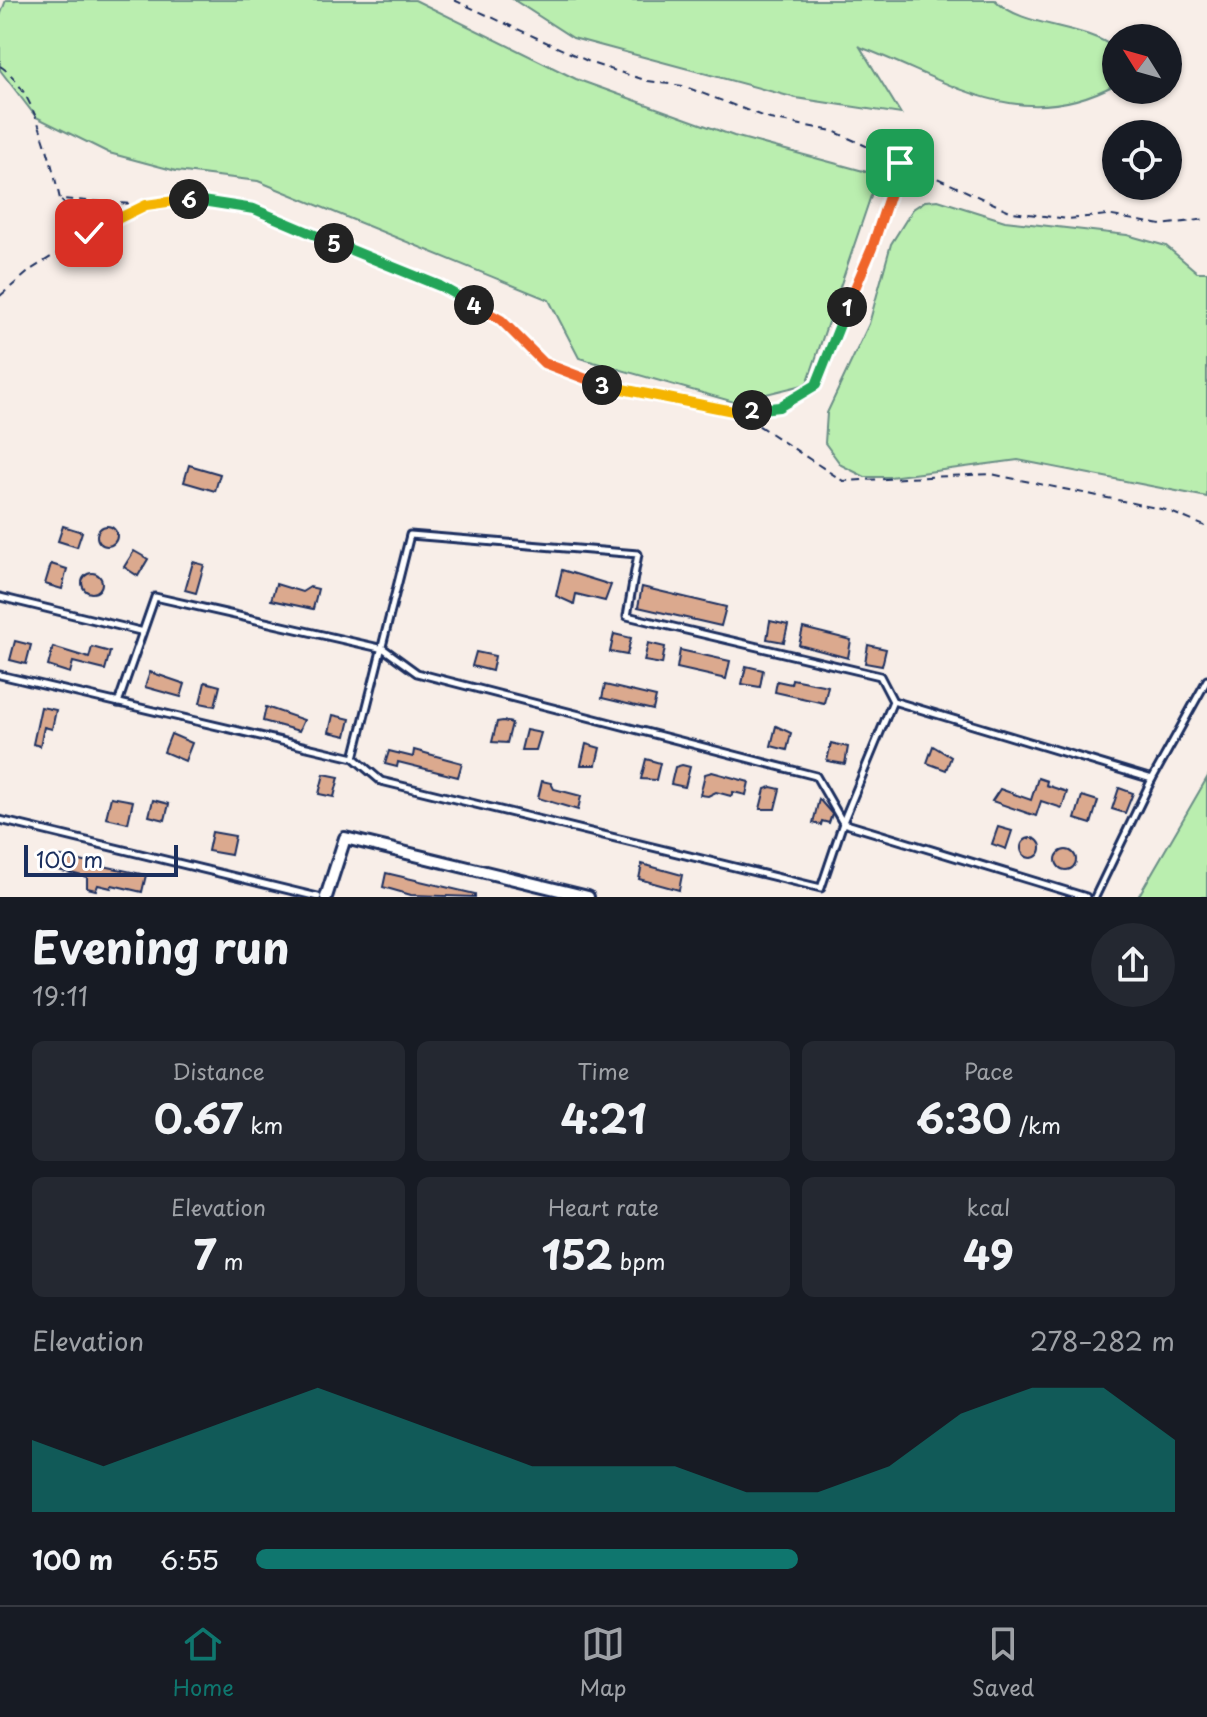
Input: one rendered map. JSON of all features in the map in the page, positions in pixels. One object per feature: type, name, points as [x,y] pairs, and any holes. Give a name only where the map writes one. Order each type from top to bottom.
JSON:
[{"type":"street","points":[[326,897],[345,838],[588,897]]},
{"type":"lane","points":[[354,758],[384,649],[410,535],[638,554],[627,616],[880,676],[893,701],[1152,779]]},
{"type":"lane","points":[[0,597],[140,631]]},
{"type":"lane","points":[[118,703],[140,631],[155,597],[384,649],[417,673],[816,776],[843,823],[1086,897]]},
{"type":"lane","points":[[0,675],[354,758],[381,781],[821,888],[843,823],[893,701]]},
{"type":"lane","points":[[1095,897],[1152,779],[1207,680]]},
{"type":"lane","points":[[0,820],[318,897]]},
{"type":"path","points":[[454,0],[594,64],[648,81],[683,86],[770,119],[833,131],[1012,212],[1068,219],[1107,215],[1161,225],[1207,219]]},
{"type":"path","points":[[0,66],[14,75],[47,145],[60,199],[89,233]]},
{"type":"path","points":[[60,199],[146,205],[194,198],[254,209],[440,286],[501,320],[544,363],[593,384],[738,412],[779,407],[816,385],[872,248],[900,163]]},
{"type":"path","points":[[0,296],[32,269],[89,233],[146,205]]},
{"type":"path","points":[[738,412],[843,481],[991,474],[1166,510],[1207,527]]},
{"type":"green space","points":[[6,0],[415,0],[576,79],[734,136],[878,175],[807,384],[734,402],[579,358],[549,300],[258,181],[176,171],[109,153],[36,117],[0,70],[0,16]]},
{"type":"green space","points":[[514,0],[995,0],[1021,16],[1102,41],[1102,90],[1081,99],[1048,105],[1016,104],[955,87],[860,47],[901,114],[796,98],[573,38]]},
{"type":"green space","points":[[938,200],[1005,221],[1127,235],[1166,246],[1197,272],[1207,272],[1207,497],[1018,460],[890,477],[865,477],[841,465],[825,443],[827,413],[869,324],[891,244],[913,209],[925,201]]},
{"type":"green space","points":[[1207,778],[1207,897],[1138,897]]},
{"type":"building","points":[[189,465],[220,474],[215,491],[184,482]]},
{"type":"building","points":[[63,526],[82,532],[77,547],[58,541]]},
{"type":"building","points":[[107,526],[114,529],[117,536],[114,543],[107,546],[100,543],[97,536],[100,529]]},
{"type":"building","points":[[134,551],[148,559],[138,576],[124,567]]},
{"type":"building","points":[[193,562],[204,565],[196,593],[185,590]]},
{"type":"building","points":[[51,564],[67,569],[62,589],[45,584]]},
{"type":"building","points":[[562,570],[611,585],[605,601],[576,594],[574,604],[556,596]]},
{"type":"building","points":[[92,573],[99,576],[102,583],[99,590],[92,593],[85,590],[82,583],[85,576]]},
{"type":"building","points":[[276,584],[302,592],[310,587],[318,589],[313,609],[271,600]]},
{"type":"building","points":[[642,587],[726,607],[721,626],[638,607]]},
{"type":"building","points":[[770,621],[788,625],[784,642],[767,639]]},
{"type":"building","points":[[803,628],[851,640],[848,658],[799,645]]},
{"type":"building","points":[[614,634],[631,638],[627,655],[610,652]]},
{"type":"building","points":[[15,641],[31,645],[26,664],[10,660]]},
{"type":"building","points":[[648,643],[665,647],[662,664],[644,661]]},
{"type":"building","points":[[868,645],[886,649],[882,666],[865,663]]},
{"type":"building","points":[[53,647],[89,658],[92,647],[110,652],[105,670],[73,662],[70,673],[48,666]]},
{"type":"building","points":[[680,650],[730,661],[726,679],[677,668]]},
{"type":"building","points":[[476,652],[495,656],[492,671],[472,666]]},
{"type":"building","points":[[746,666],[763,670],[760,687],[742,684]]},
{"type":"building","points":[[150,672],[185,684],[181,697],[145,687]]},
{"type":"building","points":[[792,679],[828,686],[824,703],[775,692],[777,681],[791,684]]},
{"type":"building","points":[[205,682],[220,686],[215,706],[200,703]]},
{"type":"building","points":[[605,685],[656,697],[653,710],[602,698]]},
{"type":"building","points":[[41,707],[56,710],[52,729],[44,727],[40,746],[33,744]]},
{"type":"building","points":[[266,707],[304,720],[299,731],[263,721]]},
{"type":"building","points":[[333,715],[350,719],[346,736],[329,732]]},
{"type":"building","points":[[497,722],[512,723],[507,743],[492,742]]},
{"type":"building","points":[[776,726],[791,733],[787,750],[771,746]]},
{"type":"building","points":[[526,730],[541,733],[536,750],[521,750]]},
{"type":"building","points":[[171,734],[192,743],[185,761],[164,752]]},
{"type":"building","points":[[831,743],[848,747],[845,764],[827,761]]},
{"type":"building","points":[[586,744],[600,748],[596,765],[581,765]]},
{"type":"building","points":[[933,746],[951,757],[946,770],[927,763]]},
{"type":"building","points":[[414,750],[462,763],[458,777],[398,762],[397,767],[385,764],[389,751],[413,757]]},
{"type":"building","points":[[646,759],[660,763],[656,780],[641,779]]},
{"type":"building","points":[[675,767],[690,767],[685,787],[671,784]]},
{"type":"building","points":[[712,772],[749,782],[746,795],[733,792],[731,796],[716,792],[708,796],[700,795],[705,774]]},
{"type":"building","points":[[324,774],[339,777],[334,797],[319,794]]},
{"type":"building","points":[[1038,778],[1047,781],[1046,785],[1067,792],[1062,808],[1041,801],[1036,816],[992,801],[1000,789],[1031,800]]},
{"type":"building","points":[[542,781],[551,783],[554,789],[581,796],[578,810],[538,798]]},
{"type":"building","points":[[1119,788],[1133,793],[1125,813],[1112,809]]},
{"type":"building","points":[[765,789],[780,789],[775,809],[760,809]]},
{"type":"building","points":[[1082,796],[1098,801],[1091,824],[1075,819]]},
{"type":"building","points":[[111,797],[133,801],[128,823],[106,818]]},
{"type":"building","points":[[819,799],[832,814],[829,823],[822,821],[821,825],[813,823]]},
{"type":"building","points":[[153,800],[169,804],[165,820],[149,816]]},
{"type":"building","points":[[998,827],[1012,831],[1006,849],[992,844]]},
{"type":"building","points":[[212,832],[235,836],[231,855],[208,851]]},
{"type":"building","points":[[1031,838],[1038,841],[1041,848],[1038,855],[1031,858],[1024,855],[1021,848],[1024,841]]},
{"type":"building","points":[[1066,850],[1073,853],[1076,860],[1073,867],[1066,870],[1059,867],[1056,860],[1059,853]]},
{"type":"building","points":[[61,857],[146,875],[142,892],[112,885],[111,888],[98,885],[96,890],[87,888],[87,877],[58,870]]},
{"type":"building","points":[[642,864],[682,875],[679,890],[639,879]]},
{"type":"building","points":[[386,873],[475,894],[475,897],[411,895],[383,887]]},
{"type":"route","points":[[89,233],[146,205],[194,198],[254,209],[440,286],[501,320],[544,363],[593,384],[738,412],[779,407],[816,385],[872,248],[900,163]]}]
